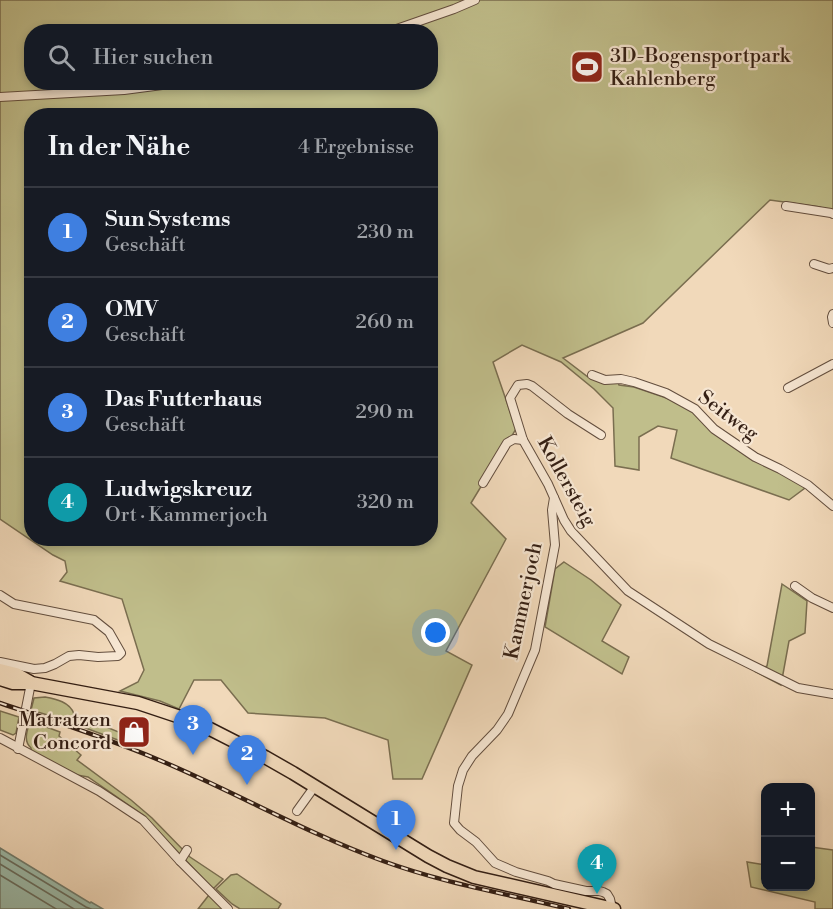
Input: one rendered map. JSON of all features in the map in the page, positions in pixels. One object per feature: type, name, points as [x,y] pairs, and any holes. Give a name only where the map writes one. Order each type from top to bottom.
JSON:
[{"type":"main road","points":[[0,670],[16,674],[31,683]]},
{"type":"main road","points":[[0,680],[31,683],[138,703],[177,716],[210,729],[265,757],[428,856],[461,872],[498,883],[613,909]]},
{"type":"street","points":[[412,24],[475,0]]},
{"type":"street","points":[[0,97],[124,90]]},
{"type":"street","points":[[786,206],[833,214]]},
{"type":"street","points":[[814,264],[829,269],[833,268]]},
{"type":"street","points":[[833,314],[833,323]]},
{"type":"street","points":[[788,388],[833,364]]},
{"type":"street","name":"Seitweg","points":[[592,375],[605,380],[621,379],[634,382],[666,393],[695,409],[714,429],[755,457],[808,485],[833,507]]},
{"type":"street","name":"Kollersteig","points":[[601,435],[568,414],[532,386],[518,385],[510,398],[523,440],[571,531],[628,591],[709,644],[732,656],[798,688],[833,694]]},
{"type":"street","points":[[483,483],[507,443],[514,439],[523,440]]},
{"type":"street","name":"Kammerjoch","points":[[554,498],[552,510],[555,545],[535,650],[508,714],[497,730],[472,756],[464,770],[458,786],[454,823],[495,863],[554,884],[607,894],[613,909]]},
{"type":"street","points":[[795,586],[812,598],[833,608]]},
{"type":"street","points":[[0,595],[14,604],[94,620],[109,632],[121,653],[118,656],[69,656],[45,668],[34,669],[0,662]]},
{"type":"street","points":[[18,749],[31,683]]},
{"type":"street","points":[[0,738],[112,798],[143,820],[228,909]]},
{"type":"street","points":[[297,811],[315,786]]},
{"type":"street","points":[[180,861],[187,850]]},
{"type":"shaded area","points":[[0,0],[833,0],[833,213],[820,207],[770,200],[643,323],[563,358],[588,377],[618,382],[619,385],[634,387],[693,407],[711,426],[809,485],[789,500],[671,458],[677,430],[658,426],[639,437],[639,470],[615,466],[613,408],[594,389],[561,362],[522,345],[493,362],[516,429],[471,503],[506,539],[446,651],[472,665],[422,779],[393,779],[388,740],[325,718],[248,713],[221,680],[194,680],[179,709],[160,701],[120,691],[138,682],[144,670],[122,599],[60,581],[67,572],[65,561],[40,546],[438,546],[438,108],[24,108],[24,535],[0,519]]},
{"type":"shaded area","points":[[564,562],[591,580],[621,605],[602,641],[629,657],[622,674],[545,627],[555,569]]},
{"type":"shaded area","points":[[782,584],[807,601],[805,633],[789,641],[781,685],[756,672],[767,666]]},
{"type":"shaded area","points":[[45,697],[66,704],[74,714],[131,737],[126,743],[31,710],[34,698]]},
{"type":"shaded area","points":[[0,711],[19,717],[16,733],[13,735],[0,730]]},
{"type":"shaded area","points":[[30,721],[60,732],[59,736],[81,755],[77,760],[152,818],[190,857],[223,879],[212,888],[143,815],[88,777],[77,775],[31,751],[26,739]]},
{"type":"shaded area","points":[[815,848],[833,850],[833,909],[815,909],[815,902],[768,891],[815,891]]},
{"type":"shaded area","points":[[747,862],[761,864],[761,889],[751,887]]},
{"type":"shaded area","points":[[237,874],[281,904],[278,909],[240,909],[232,904],[216,889],[231,875]]},
{"type":"shaded area","points":[[209,895],[223,909],[198,909]]},
{"type":"water","points":[[0,848],[90,903],[103,909],[0,909]]},
{"type":"railway","points":[[0,703],[159,760],[326,838],[383,861],[452,882],[569,909]]},
{"type":"place","name":"3D-Bogensportpark Kahlenberg","points":[[587,67]]},
{"type":"place","name":"Matratzen Concord","points":[[134,732]]},
{"type":"place","name":"Das Futterhaus","points":[[193,755]]},
{"type":"place","name":"OMV","points":[[247,785]]},
{"type":"place","name":"Sun Systems","points":[[396,850]]},
{"type":"place","name":"Ludwigskreuz","points":[[597,894]]}]
